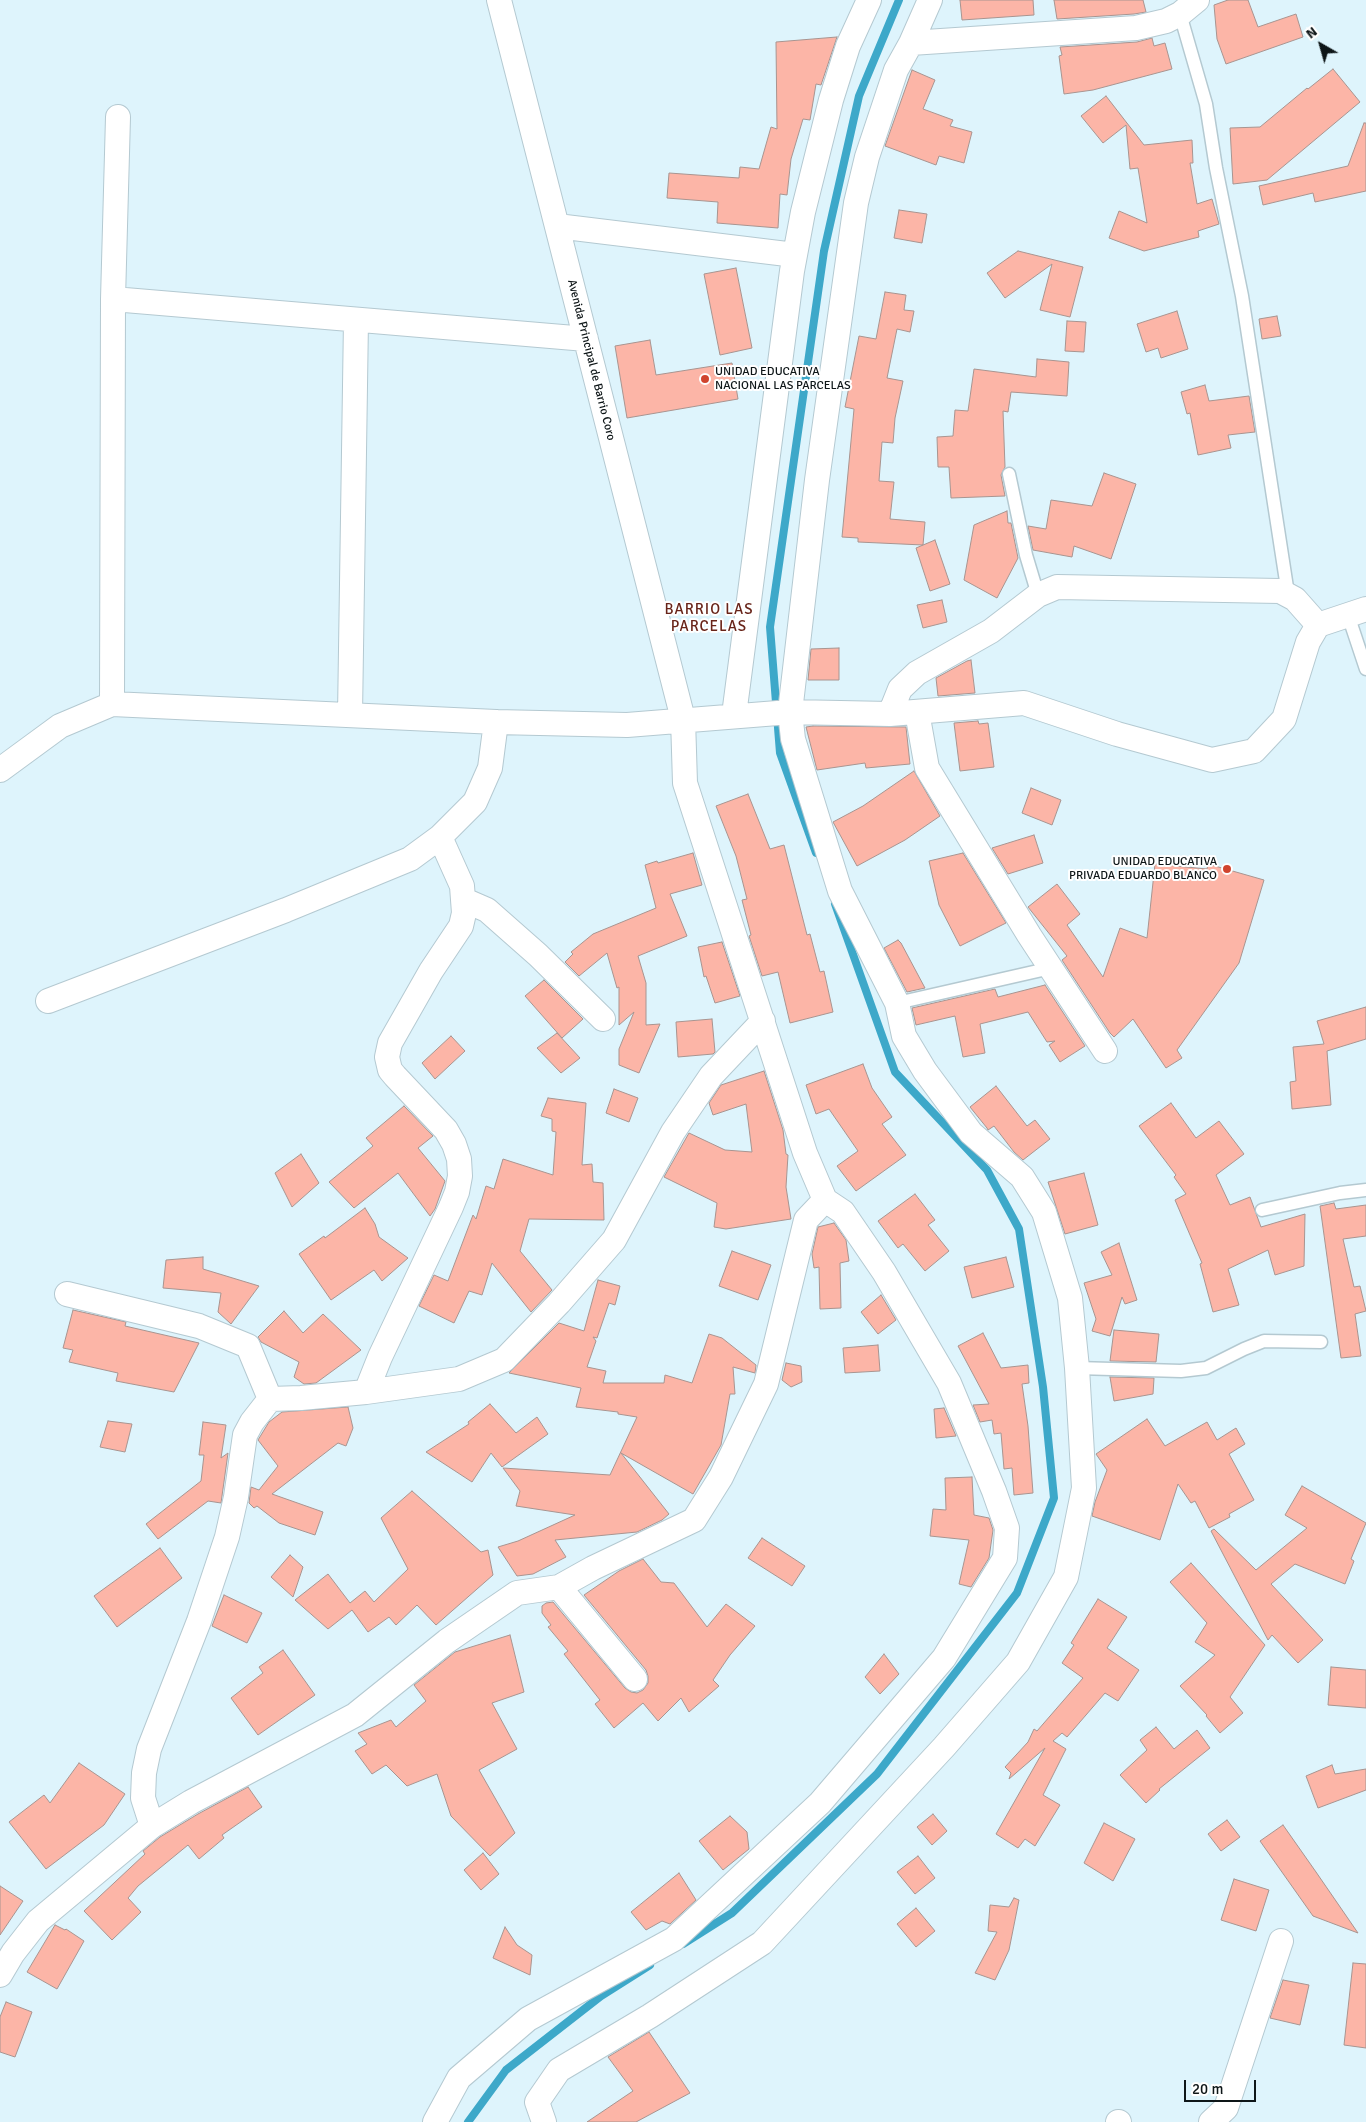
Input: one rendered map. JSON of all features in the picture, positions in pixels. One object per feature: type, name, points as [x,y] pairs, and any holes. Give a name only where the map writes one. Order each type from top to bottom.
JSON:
[{"type":"street","name":"Avenida Principal de Barrio Coro","points":[[500,0],[683,719],[685,783],[805,1153],[825,1200]]},
{"type":"street","points":[[734,715],[803,212],[831,100],[848,46],[869,0]]},
{"type":"street","points":[[544,2122],[537,2102],[559,2070],[650,2016],[762,1943],[944,1747],[1018,1662],[1066,1577],[1084,1488],[1077,1368],[1070,1298],[1044,1212],[1022,1176],[970,1133],[925,1071],[904,1036],[897,1003],[840,891],[793,738],[782,712],[856,203],[867,157],[896,70],[911,43],[930,0]]},
{"type":"street","points":[[911,43],[1136,28],[1166,21],[1188,7]]},
{"type":"street","points":[[112,704],[113,299],[118,117]]},
{"type":"street","points":[[557,226],[796,255]]},
{"type":"street","points":[[113,299],[586,339]]},
{"type":"street","points":[[350,715],[356,320]]},
{"type":"street","points":[[890,714],[900,689],[917,673],[990,631],[1038,595],[1057,587],[1280,591],[1288,594],[1302,605],[1318,625]]},
{"type":"street","points":[[0,770],[60,726],[112,704],[496,722],[626,725],[782,712],[890,714],[1024,703],[1117,734],[1212,760],[1254,751],[1284,719],[1308,642],[1318,625],[1357,612]]},
{"type":"street","points":[[917,712],[928,768],[1051,968],[1105,1051]]},
{"type":"street","points":[[48,1001],[286,910],[410,859],[440,838],[476,802],[490,768],[496,722]]},
{"type":"street","points":[[366,1392],[457,1192],[459,1168],[454,1144],[446,1130],[390,1070],[387,1057],[390,1043],[408,1011],[431,971],[461,926],[464,913],[462,886],[440,838]]},
{"type":"street","points":[[464,900],[487,910],[538,955],[604,1019]]},
{"type":"street","points":[[270,1399],[366,1392],[459,1379],[504,1360],[559,1303],[614,1240],[673,1132],[711,1076],[763,1021]]},
{"type":"street","points":[[0,1975],[13,1953],[38,1921],[152,1826],[191,1802],[355,1715],[447,1642],[517,1593],[559,1587],[593,1568],[694,1520],[720,1477],[766,1384],[806,1220],[825,1200],[843,1212],[884,1272],[949,1383],[994,1491],[1007,1528],[1005,1558],[944,1658],[820,1802],[674,1939],[528,2020],[459,2078],[435,2122]]},
{"type":"street","points":[[67,1294],[199,1326],[248,1346],[270,1399]]},
{"type":"street","points":[[152,1826],[143,1798],[144,1773],[149,1749],[199,1621],[227,1537],[236,1497],[246,1435],[252,1422],[270,1399]]},
{"type":"street","points":[[559,1587],[635,1680]]},
{"type":"street","points":[[1211,2122],[1226,2108],[1281,1941]]},
{"type":"lane","points":[[1188,7],[1216,168],[1242,296],[1288,594]]},
{"type":"lane","points":[[1009,474],[1026,555],[1038,595]]},
{"type":"lane","points":[[1357,612],[1366,669]]},
{"type":"lane","points":[[897,1003],[1051,968]]},
{"type":"lane","points":[[1262,1210],[1340,1193],[1366,1190]]},
{"type":"lane","points":[[1077,1368],[1181,1371],[1206,1368],[1264,1341],[1321,1342]]},
{"type":"building","points":[[960,0],[1033,0],[1034,15],[962,20]]},
{"type":"building","points":[[1054,0],[1143,0],[1146,12],[1057,19]]},
{"type":"building","points":[[1228,0],[1248,0],[1258,27],[1296,14],[1303,37],[1226,64],[1217,39],[1214,5]]},
{"type":"building","points":[[837,37],[821,85],[816,84],[810,120],[803,119],[791,159],[787,195],[780,194],[778,228],[717,223],[718,202],[667,198],[669,173],[739,178],[740,167],[759,169],[771,127],[777,129],[776,42]]},
{"type":"building","points":[[1152,38],[1154,46],[1165,43],[1172,69],[1093,90],[1064,94],[1059,56],[1062,55],[1060,47],[1137,42]]},
{"type":"building","points":[[1333,69],[1360,102],[1267,180],[1233,184],[1230,128],[1260,127]]},
{"type":"building","points":[[912,70],[935,80],[923,109],[953,120],[950,126],[972,132],[964,163],[939,156],[936,165],[885,146]]},
{"type":"building","points":[[1106,96],[1144,145],[1192,140],[1193,163],[1190,163],[1197,204],[1212,199],[1219,224],[1198,231],[1199,237],[1144,251],[1109,238],[1119,211],[1147,223],[1138,168],[1130,169],[1126,125],[1103,143],[1081,116]]},
{"type":"building","points":[[1364,123],[1366,123],[1366,191],[1315,202],[1313,193],[1263,205],[1259,186],[1348,166]]},
{"type":"building","points":[[899,210],[927,214],[922,243],[894,238]]},
{"type":"building","points":[[1018,251],[1083,267],[1070,317],[1040,310],[1052,264],[1005,298],[987,273]]},
{"type":"building","points":[[736,268],[752,348],[720,355],[704,274]]},
{"type":"building","points":[[885,292],[906,295],[904,310],[914,311],[910,332],[897,329],[887,378],[903,381],[895,418],[893,443],[882,442],[879,481],[894,482],[890,519],[925,522],[923,545],[858,542],[858,538],[842,537],[854,409],[845,407],[859,336],[876,339]]},
{"type":"building","points":[[1177,311],[1188,349],[1161,358],[1158,348],[1146,352],[1137,324]]},
{"type":"building","points":[[1277,316],[1281,336],[1262,339],[1259,319]]},
{"type":"building","points":[[1067,321],[1086,322],[1084,352],[1065,351]]},
{"type":"building","points":[[650,340],[656,375],[732,363],[738,399],[627,418],[615,346]]},
{"type":"building","points":[[1037,359],[1069,362],[1067,396],[1011,392],[1008,412],[1003,411],[1005,467],[1001,475],[1005,496],[951,498],[949,467],[938,467],[937,437],[953,436],[955,410],[968,411],[974,369],[1036,377]]},
{"type":"building","points":[[1205,385],[1209,401],[1249,396],[1255,432],[1228,435],[1231,448],[1198,455],[1190,413],[1187,414],[1181,392]]},
{"type":"building","points":[[1104,473],[1136,484],[1111,559],[1074,546],[1072,557],[1033,550],[1028,526],[1046,529],[1051,500],[1092,506]]},
{"type":"building","points":[[1007,511],[1008,523],[1011,523],[1018,558],[997,598],[964,580],[974,525]]},
{"type":"building","points":[[935,540],[950,584],[930,591],[916,548]]},
{"type":"building","points":[[942,600],[947,622],[923,628],[917,605]]},
{"type":"building","points":[[839,648],[839,680],[808,680],[811,649]]},
{"type":"building","points":[[971,660],[975,693],[938,696],[936,678]]},
{"type":"building","points":[[978,721],[979,724],[988,723],[994,767],[960,771],[954,723]]},
{"type":"building","points":[[806,727],[906,727],[910,764],[866,768],[865,763],[817,770]]},
{"type":"building","points":[[914,771],[940,816],[905,840],[857,866],[833,822],[863,806]]},
{"type":"building","points":[[1031,788],[1061,800],[1052,825],[1022,813]]},
{"type":"building","points":[[748,794],[770,849],[784,845],[807,935],[810,934],[820,972],[824,971],[833,1012],[790,1023],[778,972],[762,976],[749,936],[751,935],[742,900],[747,899],[736,856],[716,806]]},
{"type":"building","points":[[1034,835],[1043,863],[1008,874],[992,848]]},
{"type":"building","points":[[693,853],[702,885],[670,894],[687,936],[638,956],[646,983],[646,1025],[660,1024],[639,1073],[619,1065],[619,1049],[634,1012],[619,1025],[619,987],[617,988],[607,953],[579,976],[565,962],[573,954],[571,952],[593,934],[656,908],[645,865]]},
{"type":"building","points":[[963,853],[1006,923],[960,946],[939,905],[929,861]]},
{"type":"building","points":[[1155,864],[1207,869],[1208,864],[1264,880],[1239,963],[1177,1050],[1182,1058],[1166,1068],[1133,1019],[1114,1037],[1110,1033],[1062,960],[1067,956],[1028,907],[1057,884],[1080,914],[1067,925],[1103,977],[1120,928],[1147,938]]},
{"type":"building","points":[[898,940],[925,988],[907,992],[884,948]]},
{"type":"building","points":[[722,942],[740,996],[715,1003],[706,976],[704,977],[698,947]]},
{"type":"building","points":[[544,980],[583,1019],[562,1038],[525,996]]},
{"type":"building","points":[[1045,985],[1085,1046],[1060,1062],[1049,1045],[1055,1041],[1047,1042],[1028,1012],[980,1024],[985,1053],[963,1057],[955,1016],[916,1025],[912,1008],[995,989],[998,997]]},
{"type":"building","points":[[1366,1007],[1366,1039],[1327,1051],[1331,1105],[1292,1109],[1290,1082],[1296,1081],[1293,1047],[1324,1044],[1317,1021]]},
{"type":"building","points":[[712,1019],[715,1052],[713,1054],[678,1057],[676,1022]]},
{"type":"building","points":[[557,1033],[580,1058],[561,1073],[537,1048]]},
{"type":"building","points":[[451,1036],[465,1051],[435,1079],[422,1063]]},
{"type":"building","points":[[863,1064],[872,1088],[892,1117],[882,1124],[906,1155],[856,1191],[837,1166],[858,1151],[829,1109],[816,1114],[806,1085]]},
{"type":"building","points":[[764,1071],[783,1130],[786,1154],[788,1155],[786,1187],[791,1219],[726,1229],[714,1227],[717,1203],[664,1177],[689,1133],[725,1150],[752,1152],[746,1104],[713,1115],[709,1103],[721,1085]]},
{"type":"building","points":[[996,1086],[1027,1126],[1035,1120],[1050,1139],[1023,1160],[1014,1152],[994,1126],[988,1130],[970,1107]]},
{"type":"building","points":[[614,1089],[638,1098],[629,1122],[606,1113]]},
{"type":"building","points":[[548,1098],[586,1103],[582,1165],[592,1164],[593,1182],[603,1183],[604,1220],[529,1219],[520,1251],[552,1290],[531,1312],[492,1263],[482,1295],[469,1291],[454,1323],[419,1306],[434,1275],[448,1281],[473,1215],[476,1219],[486,1186],[494,1189],[503,1159],[553,1175],[556,1132],[552,1131],[552,1119],[541,1116]]},
{"type":"building","points":[[1171,1103],[1196,1138],[1219,1121],[1244,1154],[1216,1175],[1230,1205],[1250,1197],[1261,1227],[1305,1214],[1304,1266],[1275,1275],[1268,1250],[1228,1269],[1239,1305],[1213,1312],[1200,1264],[1202,1263],[1175,1200],[1186,1194],[1174,1177],[1176,1175],[1139,1126]]},
{"type":"building","points":[[404,1106],[433,1136],[418,1148],[445,1181],[435,1209],[430,1216],[398,1173],[354,1208],[329,1182],[373,1146],[366,1138]]},
{"type":"building","points":[[301,1154],[319,1183],[292,1207],[275,1173]]},
{"type":"building","points":[[1084,1173],[1098,1225],[1065,1234],[1048,1182]]},
{"type":"building","points":[[915,1194],[935,1220],[928,1225],[949,1251],[925,1271],[903,1244],[898,1248],[878,1221]]},
{"type":"building","points":[[1334,1203],[1336,1209],[1366,1205],[1366,1236],[1343,1239],[1354,1287],[1360,1286],[1366,1311],[1355,1314],[1361,1356],[1341,1358],[1320,1206]]},
{"type":"building","points":[[365,1208],[375,1224],[379,1237],[408,1258],[382,1281],[374,1270],[331,1300],[299,1254],[324,1236],[325,1238]]},
{"type":"building","points":[[834,1223],[846,1240],[849,1261],[840,1263],[841,1308],[820,1309],[819,1267],[814,1268],[812,1254],[818,1227]]},
{"type":"building","points":[[1119,1243],[1137,1300],[1125,1304],[1122,1297],[1110,1336],[1092,1331],[1096,1319],[1084,1283],[1112,1275],[1101,1252]]},
{"type":"building","points":[[732,1251],[771,1265],[758,1300],[719,1286]]},
{"type":"building","points":[[203,1257],[203,1269],[259,1286],[231,1324],[218,1312],[221,1293],[163,1288],[166,1260]]},
{"type":"building","points":[[1006,1257],[1014,1287],[972,1298],[964,1267]]},
{"type":"building","points":[[598,1280],[620,1286],[615,1305],[609,1303],[597,1338],[593,1337],[596,1341],[587,1367],[606,1371],[603,1383],[664,1383],[665,1375],[692,1383],[709,1334],[722,1338],[756,1365],[755,1373],[733,1367],[735,1394],[730,1394],[721,1445],[693,1494],[621,1453],[669,1514],[662,1520],[637,1532],[555,1540],[566,1557],[533,1574],[517,1576],[498,1547],[518,1541],[575,1515],[516,1506],[520,1491],[503,1468],[610,1475],[637,1417],[618,1414],[618,1412],[576,1407],[581,1388],[509,1373],[559,1323],[584,1331]]},
{"type":"building","points":[[881,1295],[896,1320],[878,1334],[861,1312]]},
{"type":"building","points":[[73,1310],[126,1322],[125,1326],[199,1343],[174,1392],[116,1381],[118,1373],[69,1362],[73,1350],[63,1348]]},
{"type":"building","points":[[284,1311],[303,1333],[323,1314],[361,1350],[316,1383],[304,1384],[294,1377],[299,1362],[261,1342],[258,1337]]},
{"type":"building","points":[[1114,1330],[1159,1334],[1156,1362],[1110,1361]]},
{"type":"building","points":[[983,1333],[1001,1368],[1028,1365],[1029,1383],[1022,1384],[1028,1426],[1033,1493],[1014,1495],[1012,1468],[1004,1469],[1001,1433],[994,1434],[992,1420],[980,1422],[973,1405],[989,1404],[958,1346]]},
{"type":"building","points":[[878,1345],[880,1371],[845,1373],[843,1348]]},
{"type":"building","points":[[786,1363],[801,1366],[802,1382],[791,1387],[782,1380]]},
{"type":"building","points":[[1110,1377],[1154,1378],[1153,1394],[1114,1401]]},
{"type":"building","points":[[490,1404],[516,1433],[537,1417],[548,1434],[502,1467],[491,1453],[472,1482],[426,1452],[469,1424],[468,1422]]},
{"type":"building","points":[[348,1407],[353,1428],[346,1446],[338,1443],[272,1494],[323,1512],[315,1535],[279,1523],[257,1506],[254,1508],[249,1503],[251,1487],[259,1490],[278,1466],[258,1440],[269,1422],[282,1412]]},
{"type":"building","points":[[944,1408],[956,1436],[936,1438],[934,1409]]},
{"type":"building","points":[[1147,1419],[1165,1446],[1207,1422],[1217,1440],[1236,1428],[1245,1444],[1229,1454],[1254,1500],[1229,1514],[1230,1517],[1209,1528],[1195,1501],[1191,1503],[1178,1484],[1160,1540],[1092,1516],[1107,1470],[1096,1454]]},
{"type":"building","points":[[108,1421],[132,1424],[125,1452],[100,1447]]},
{"type":"building","points":[[203,1422],[226,1425],[221,1458],[228,1453],[221,1503],[208,1501],[158,1539],[146,1524],[201,1481],[204,1455],[199,1455]]},
{"type":"building","points":[[972,1477],[974,1515],[989,1518],[993,1530],[989,1558],[971,1587],[959,1584],[969,1540],[930,1536],[933,1509],[946,1510],[945,1478]]},
{"type":"building","points":[[1302,1486],[1366,1523],[1351,1559],[1354,1561],[1345,1584],[1295,1564],[1271,1584],[1323,1640],[1298,1663],[1272,1635],[1268,1640],[1211,1531],[1214,1529],[1256,1570],[1307,1528],[1285,1515]]},
{"type":"building","points":[[412,1491],[481,1552],[488,1550],[493,1575],[436,1625],[417,1605],[396,1625],[389,1617],[368,1632],[352,1610],[328,1629],[295,1600],[328,1574],[350,1603],[365,1591],[374,1602],[408,1569],[381,1518]]},
{"type":"building","points":[[762,1538],[805,1566],[792,1586],[748,1558]]},
{"type":"building","points":[[160,1548],[182,1578],[117,1627],[94,1596]]},
{"type":"building","points":[[290,1555],[303,1567],[293,1597],[271,1577]]},
{"type":"building","points":[[643,1559],[661,1582],[674,1583],[707,1627],[726,1604],[755,1626],[730,1655],[713,1680],[719,1686],[689,1712],[681,1698],[658,1721],[643,1703],[614,1728],[595,1704],[600,1700],[564,1654],[568,1651],[548,1627],[551,1625],[542,1613],[542,1606],[553,1602],[625,1688],[637,1693],[643,1690],[648,1683],[646,1670],[584,1595],[619,1571]]},
{"type":"building","points":[[1191,1563],[1265,1645],[1230,1697],[1243,1713],[1220,1733],[1207,1715],[1180,1686],[1215,1655],[1195,1642],[1207,1623],[1170,1582]]},
{"type":"building","points":[[224,1595],[262,1613],[247,1643],[212,1626]]},
{"type":"building","points":[[1098,1599],[1127,1617],[1107,1648],[1139,1670],[1118,1701],[1105,1693],[1067,1737],[1062,1733],[1053,1741],[1066,1749],[1043,1795],[1060,1805],[1035,1846],[1025,1839],[1018,1848],[996,1834],[1045,1748],[1009,1779],[1011,1773],[1005,1767],[1028,1742],[1034,1729],[1037,1731],[1083,1678],[1062,1663],[1074,1645],[1071,1643]]},
{"type":"building","points":[[510,1635],[524,1692],[492,1703],[517,1749],[479,1770],[515,1833],[490,1856],[451,1816],[437,1774],[407,1786],[386,1765],[372,1774],[355,1751],[367,1744],[358,1733],[391,1720],[396,1727],[426,1701],[414,1685],[455,1652]]},
{"type":"building","points":[[283,1650],[315,1695],[258,1735],[231,1698],[263,1673],[259,1667]]},
{"type":"building","points":[[884,1654],[899,1674],[880,1694],[865,1677]]},
{"type":"building","points":[[1331,1667],[1366,1670],[1366,1708],[1328,1705]]},
{"type":"building","points":[[1156,1727],[1174,1749],[1197,1730],[1210,1748],[1159,1789],[1146,1803],[1120,1775],[1147,1750],[1140,1740]]},
{"type":"building","points":[[79,1763],[125,1794],[104,1825],[46,1869],[9,1822],[44,1795],[50,1803]]},
{"type":"building","points":[[1332,1765],[1335,1774],[1366,1769],[1366,1790],[1318,1808],[1306,1776]]},
{"type":"building","points":[[248,1787],[262,1807],[222,1835],[224,1838],[199,1859],[188,1845],[138,1886],[128,1898],[141,1912],[112,1940],[84,1911],[145,1854],[143,1851],[160,1837]]},
{"type":"building","points":[[933,1814],[947,1831],[932,1845],[917,1827]]},
{"type":"building","points":[[730,1816],[747,1832],[749,1849],[723,1870],[699,1841]]},
{"type":"building","points":[[1227,1820],[1240,1837],[1221,1851],[1208,1834]]},
{"type":"building","points":[[1104,1823],[1135,1839],[1113,1881],[1084,1863]]},
{"type":"building","points":[[1283,1825],[1358,1933],[1313,1916],[1260,1841]]},
{"type":"building","points":[[483,1853],[499,1874],[481,1890],[464,1870]]},
{"type":"building","points":[[918,1856],[935,1878],[915,1894],[897,1872]]},
{"type":"building","points":[[679,1873],[696,1900],[670,1924],[662,1921],[646,1930],[631,1912]]},
{"type":"building","points":[[1234,1879],[1269,1890],[1256,1931],[1221,1920]]},
{"type":"building","points":[[0,1886],[23,1901],[0,1935]]},
{"type":"building","points":[[1014,1898],[1019,1900],[1009,1950],[995,1980],[975,1973],[997,1932],[988,1931],[990,1905],[1009,1907]]},
{"type":"building","points":[[916,1908],[935,1931],[916,1947],[897,1924]]},
{"type":"building","points":[[55,1925],[66,1929],[84,1941],[57,1989],[27,1972]]},
{"type":"building","points":[[505,1927],[517,1945],[532,1955],[530,1975],[493,1958]]},
{"type":"building","points":[[1353,1963],[1366,1964],[1366,2048],[1344,2045]]},
{"type":"building","points":[[1283,1980],[1309,1985],[1300,2025],[1270,2018]]},
{"type":"building","points":[[6,2002],[32,2012],[15,2057],[0,2052],[0,2017]]},
{"type":"building","points":[[649,2032],[690,2093],[636,2122],[587,2122],[633,2091],[608,2057]]},
{"type":"waterway","points":[[816,853],[780,753],[770,627],[824,251],[859,96],[899,0]]},
{"type":"waterway","points":[[683,1944],[732,1913],[877,1774],[1017,1593],[1054,1498],[1043,1387],[1019,1229],[987,1170],[895,1072],[835,904]]},
{"type":"waterway","points":[[468,2122],[506,2070],[601,1996],[650,1965]]},
{"type":"place","name":"UNIDAD EDUCATIVA NACIONAL LAS PARCELAS","points":[[705,379]]},
{"type":"place","name":"UNIDAD EDUCATIVA PRIVADA EDUARDO BLANCO","points":[[1227,869]]},
{"type":"district","name":"BARRIO LAS PARCELAS","points":[[709,618]]}]
